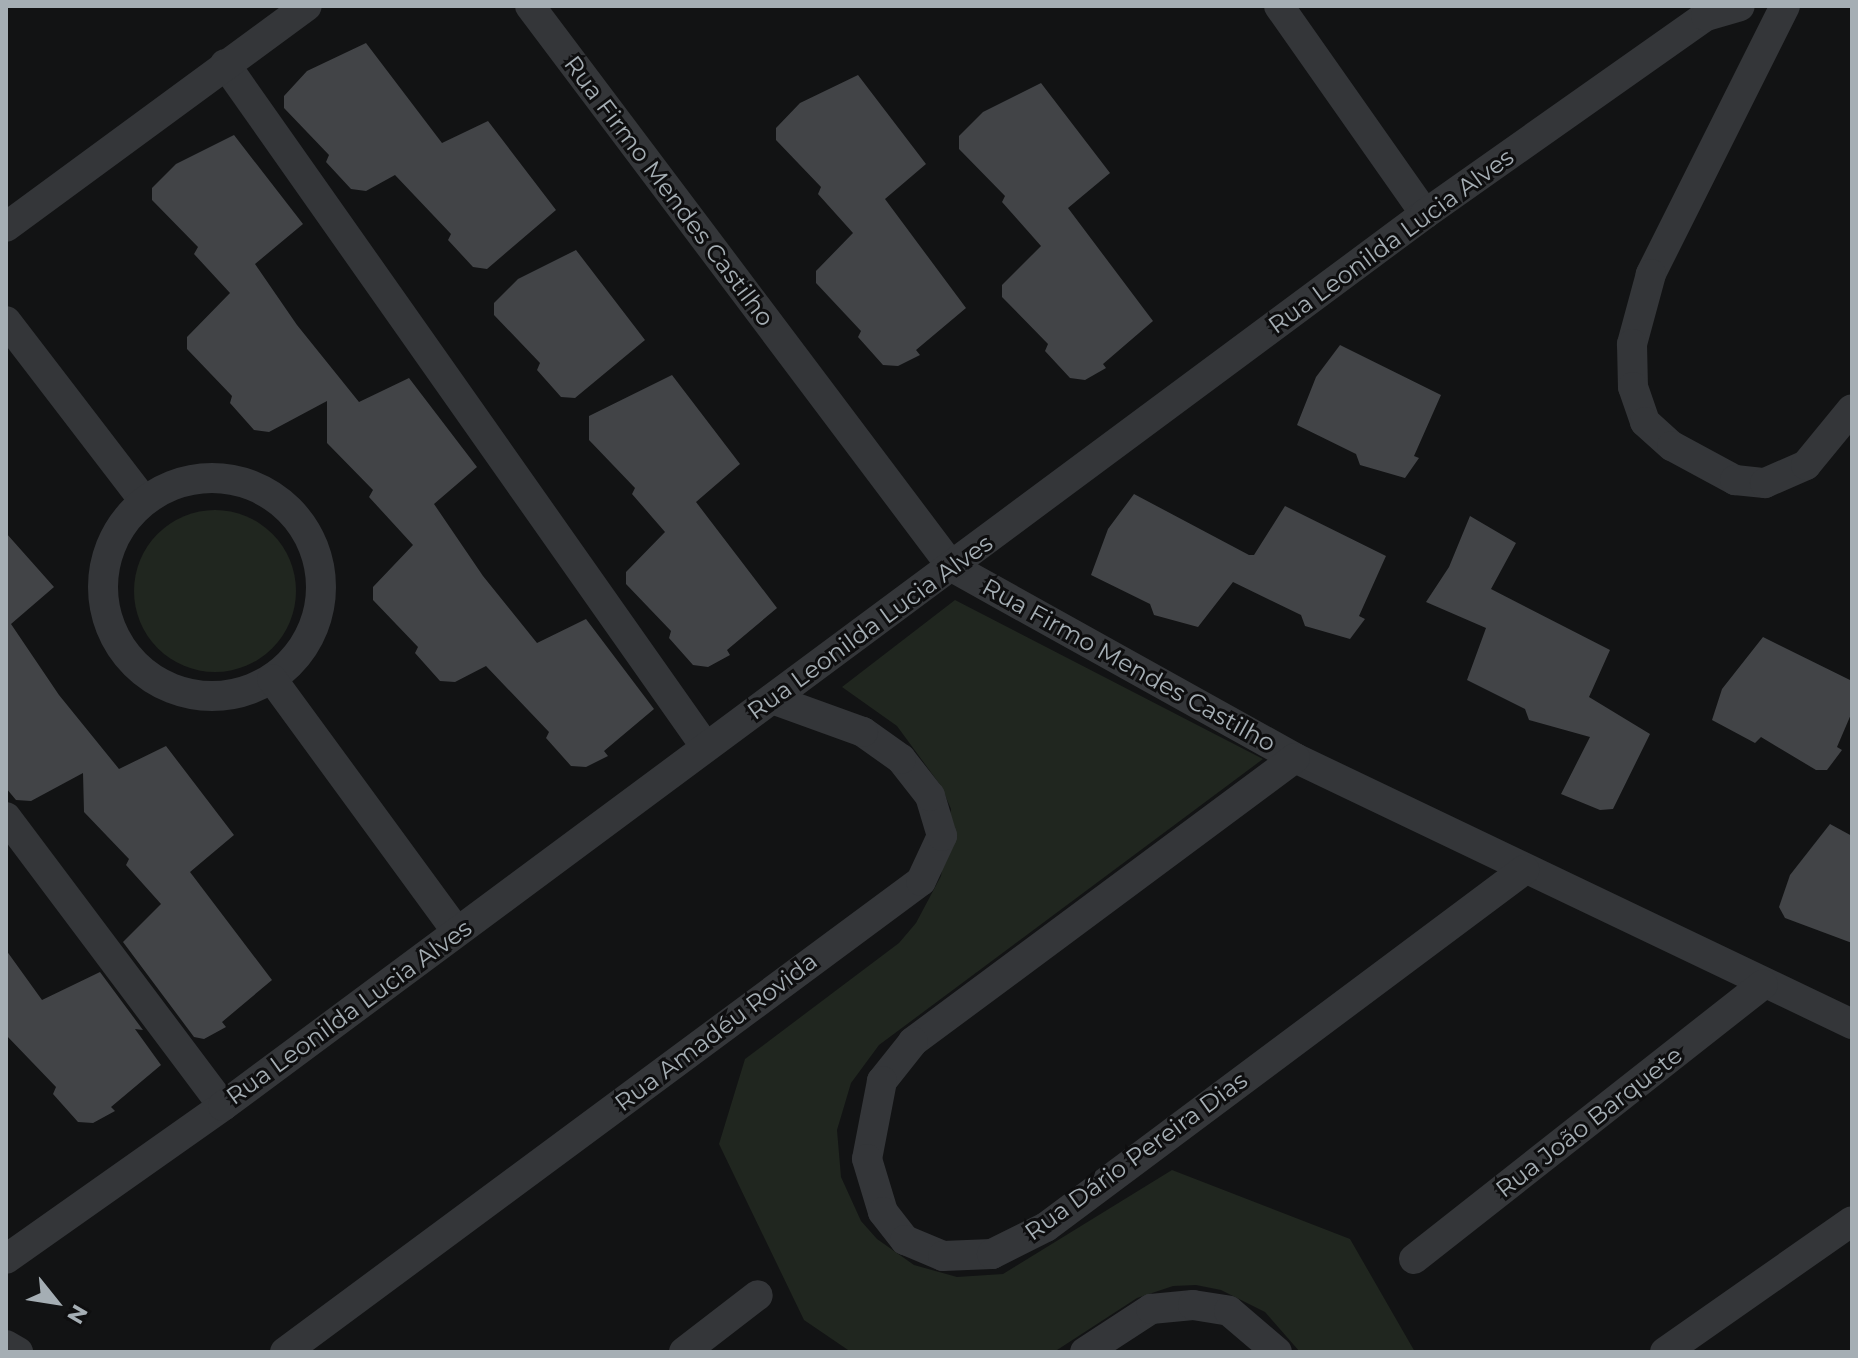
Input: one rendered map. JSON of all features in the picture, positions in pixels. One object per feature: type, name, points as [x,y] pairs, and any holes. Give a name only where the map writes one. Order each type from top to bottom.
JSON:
[{"type":"street","points":[[6,227],[307,6]]},
{"type":"street","name":"Rua Firmo Mendes Castilho","points":[[530,6],[952,567],[1295,758],[1852,1024]]},
{"type":"street","points":[[1279,6],[1425,214]]},
{"type":"street","name":"Rua Leonilda Lucia Alves","points":[[6,1259],[223,1106],[1425,214],[1706,16],[1740,6]]},
{"type":"street","points":[[1785,6],[1651,274],[1632,344],[1633,387],[1645,422],[1672,446],[1735,480],[1765,483],[1806,465],[1852,409]]},
{"type":"street","points":[[225,64],[705,746]]},
{"type":"street","points":[[6,321],[144,501]]},
{"type":"street","points":[[218,477],[256,486],[296,518],[312,540],[322,577],[318,617],[301,652],[272,679],[238,694],[202,697],[166,687],[135,667],[114,637],[104,589],[105,564],[119,529],[144,501],[179,483],[218,477]]},
{"type":"street","points":[[272,679],[457,932]]},
{"type":"street","name":"Rua Amadéu Rovida","points":[[285,1352],[921,881],[942,836],[930,796],[901,759],[863,732],[772,699]]},
{"type":"street","name":"Rua Dário Pereira Dias","points":[[1295,758],[913,1042],[889,1071],[882,1081],[867,1159],[883,1212],[905,1240],[943,1256],[992,1254],[1046,1227],[1524,870]]},
{"type":"street","points":[[6,817],[223,1106]]},
{"type":"street","name":"Rua João Barquete","points":[[1414,1259],[1763,984]]},
{"type":"street","points":[[1665,1352],[1852,1221]]},
{"type":"street","points":[[684,1352],[758,1295]]},
{"type":"street","points":[[1085,1352],[1151,1309],[1193,1305],[1229,1311],[1277,1352]]},
{"type":"street","points":[[6,1345],[18,1352]]},
{"type":"shaded area","points":[[215,510],[246,516],[272,534],[290,560],[296,591],[290,622],[272,648],[246,666],[215,672],[184,666],[158,648],[140,622],[134,591],[140,560],[158,534],[184,516]]},
{"type":"shaded area","points":[[955,600],[1263,759],[879,1045],[851,1083],[837,1130],[841,1177],[861,1221],[877,1239],[914,1265],[957,1277],[1003,1274],[1172,1170],[1350,1239],[1415,1352],[1300,1352],[1265,1312],[1221,1290],[1196,1285],[1173,1286],[1137,1298],[1054,1352],[851,1352],[804,1320],[719,1144],[745,1059],[899,943],[916,923],[941,876],[951,809],[941,786],[897,726],[842,687]]},
{"type":"building","points":[[366,43],[442,143],[488,121],[556,210],[487,269],[473,267],[448,240],[451,234],[395,175],[366,191],[351,189],[326,162],[329,155],[284,108],[284,96],[307,71]]},
{"type":"building","points":[[858,75],[926,164],[885,199],[966,308],[916,350],[920,355],[898,366],[883,365],[858,337],[861,331],[816,283],[816,271],[853,233],[818,194],[821,187],[776,140],[776,128],[800,103]]},
{"type":"building","points":[[1041,83],[1110,173],[1068,208],[1153,321],[1103,364],[1106,368],[1085,380],[1070,378],[1045,351],[1048,344],[1002,297],[1002,285],[1041,246],[1002,202],[1005,196],[959,149],[959,136],[983,112]]},
{"type":"building","points":[[234,135],[303,224],[255,264],[297,325],[359,402],[409,378],[477,467],[434,504],[483,576],[537,643],[586,619],[654,709],[604,751],[608,756],[586,767],[571,766],[546,738],[549,732],[486,666],[455,682],[440,681],[415,653],[418,647],[373,600],[373,587],[413,545],[369,497],[373,490],[327,443],[327,401],[269,432],[254,430],[230,403],[232,396],[187,349],[187,337],[230,293],[194,254],[198,247],[152,200],[152,188],[176,164]]},
{"type":"building","points":[[576,250],[645,340],[575,398],[561,397],[537,370],[540,363],[494,315],[494,303],[518,279]]},
{"type":"building","points":[[1340,345],[1441,395],[1414,456],[1419,458],[1405,478],[1360,465],[1356,454],[1297,425],[1316,377]]},
{"type":"building","points":[[672,375],[740,464],[696,502],[777,608],[727,650],[730,655],[708,667],[693,665],[669,638],[671,631],[626,584],[626,572],[665,532],[632,494],[635,488],[589,440],[589,416]]},
{"type":"building","points":[[1134,494],[1249,555],[1254,555],[1285,506],[1386,556],[1359,616],[1365,619],[1350,639],[1305,626],[1301,615],[1233,582],[1198,627],[1154,615],[1150,604],[1091,575],[1108,529]]},
{"type":"building","points":[[1470,516],[1516,543],[1491,589],[1610,650],[1589,697],[1650,734],[1613,809],[1600,810],[1561,794],[1590,737],[1529,720],[1525,709],[1467,680],[1486,628],[1426,602],[1449,567]]},
{"type":"building","points":[[6,533],[54,587],[11,624],[59,695],[119,769],[166,746],[234,835],[190,872],[272,980],[222,1022],[226,1027],[204,1039],[194,1037],[123,942],[161,904],[126,865],[129,859],[84,812],[83,773],[31,801],[16,800],[6,788]]},
{"type":"building","points":[[1763,637],[1852,681],[1852,712],[1837,747],[1842,750],[1827,770],[1816,770],[1761,737],[1755,743],[1712,720],[1722,689]]},
{"type":"building","points":[[1830,824],[1852,836],[1852,943],[1785,918],[1779,907],[1790,875]]},
{"type":"building","points":[[6,950],[42,1000],[100,972],[143,1030],[135,1029],[161,1065],[111,1107],[115,1111],[93,1123],[78,1122],[53,1094],[56,1087],[6,1035]]}]
